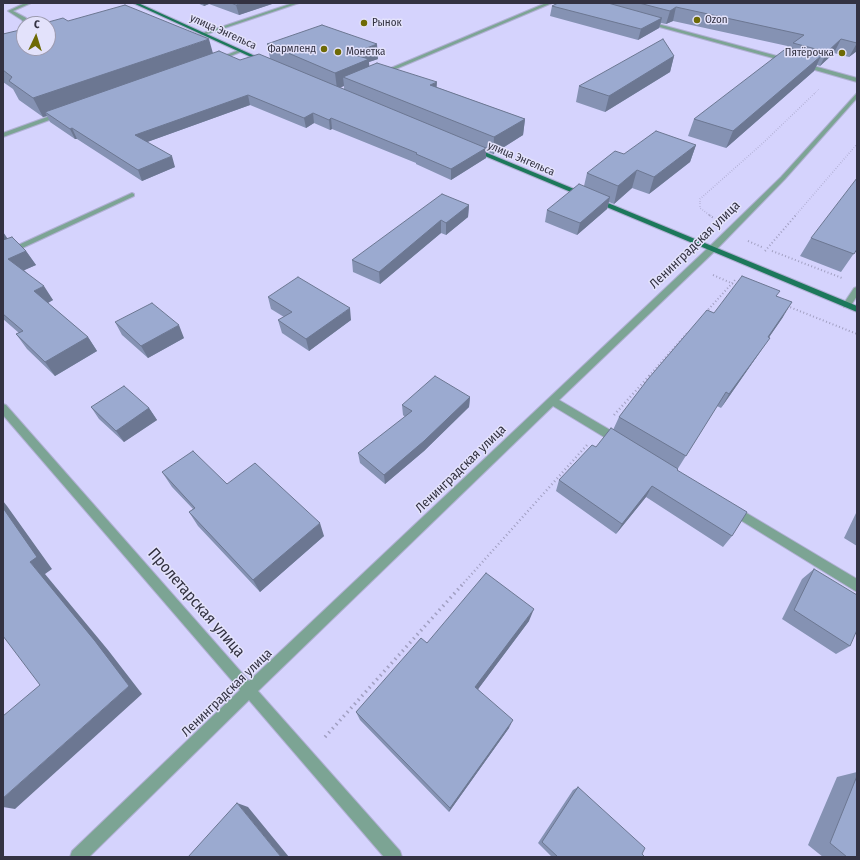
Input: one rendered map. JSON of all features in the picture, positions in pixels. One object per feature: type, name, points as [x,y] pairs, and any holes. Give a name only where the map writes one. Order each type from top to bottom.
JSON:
[{"type":"main road","name":"улица Энгельса","points":[[135,3],[270,64]]},
{"type":"main road","name":"улица Энгельса","points":[[469,148],[857,309]]},
{"type":"street","points":[[19,16],[10,11],[29,3]]},
{"type":"street","points":[[202,34],[297,3]]},
{"type":"street","points":[[373,77],[550,3]]},
{"type":"street","points":[[638,20],[790,61]]},
{"type":"street","points":[[211,62],[241,51]]},
{"type":"street","points":[[797,63],[857,80]]},
{"type":"street","name":"Ленинградская улица","points":[[78,857],[249,690],[712,249],[783,178],[857,95]]},
{"type":"street","points":[[3,135],[70,111]]},
{"type":"street","points":[[3,254],[132,195]]},
{"type":"street","points":[[847,305],[857,290]]},
{"type":"street","points":[[554,401],[628,446]]},
{"type":"street","name":"Пролетарская улица","points":[[3,408],[394,857]]},
{"type":"street","points":[[722,504],[857,586]]},
{"type":"path","points":[[716,220],[700,208],[700,199],[763,143],[822,86]]},
{"type":"path","points":[[762,254],[857,144]]},
{"type":"path","points":[[748,240],[767,249],[843,278]]},
{"type":"path","points":[[711,275],[738,286]]},
{"type":"path","points":[[701,317],[731,283],[742,275]]},
{"type":"path","points":[[783,304],[857,334]]},
{"type":"path","points":[[325,737],[691,329]]},
{"type":"building","points":[[231,3],[243,3],[236,5]]},
{"type":"building","points":[[558,3],[608,3],[662,18],[641,29],[552,6]]},
{"type":"building","points":[[639,3],[857,3],[857,43],[841,39],[827,52],[793,43],[804,35],[676,7],[670,11]]},
{"type":"building","points":[[125,5],[209,39],[33,98],[9,81],[12,77],[3,70],[3,34],[16,31],[16,56],[56,56],[56,20],[63,18],[68,21]]},
{"type":"building","points":[[322,25],[377,44],[351,54],[369,59],[335,73],[267,44]]},
{"type":"building","points":[[663,39],[674,56],[609,96],[579,86]]},
{"type":"building","points":[[788,47],[821,56],[733,131],[694,119]]},
{"type":"building","points":[[219,51],[240,60],[259,54],[486,148],[451,169],[416,154],[417,153],[331,118],[329,120],[313,113],[304,118],[248,95],[135,135],[172,156],[138,170],[45,112]]},
{"type":"building","points":[[377,63],[437,82],[430,85],[525,119],[494,137],[343,77]]},
{"type":"building","points":[[656,131],[696,145],[654,177],[637,170],[618,186],[587,173],[615,151],[624,154]]},
{"type":"building","points":[[857,178],[857,249],[854,254],[811,238]]},
{"type":"building","points":[[579,184],[610,197],[580,223],[547,210]]},
{"type":"building","points":[[442,194],[469,205],[446,223],[441,220],[379,272],[352,260]]},
{"type":"building","points":[[12,237],[26,251],[8,259],[44,286],[34,291],[88,337],[45,362],[16,334],[23,331],[3,314],[3,240]]},
{"type":"building","points":[[742,276],[780,291],[776,296],[792,302],[768,337],[770,338],[729,394],[726,392],[686,456],[619,417],[648,379],[707,310],[714,313]]},
{"type":"building","points":[[298,277],[350,308],[306,339],[278,320],[292,312],[268,297]]},
{"type":"building","points":[[152,303],[179,325],[141,346],[115,322]]},
{"type":"building","points":[[435,376],[470,397],[424,441],[384,475],[358,453],[412,411],[402,405]]},
{"type":"building","points":[[124,386],[149,408],[116,431],[91,407]]},
{"type":"building","points":[[611,428],[747,512],[732,536],[652,486],[622,524],[559,480],[592,445],[596,447]]},
{"type":"building","points":[[193,451],[227,484],[255,463],[320,523],[253,580],[189,512],[195,508],[162,472]]},
{"type":"building","points":[[3,508],[37,557],[30,562],[95,641],[129,686],[3,798],[3,716],[40,685],[3,636]]},
{"type":"building","points":[[814,569],[857,595],[857,630],[850,646],[794,610]]},
{"type":"building","points":[[486,573],[534,609],[475,687],[513,720],[450,808],[356,712],[421,638],[427,643]]},
{"type":"building","points":[[857,776],[857,857],[847,857],[830,843]]},
{"type":"building","points":[[578,787],[645,848],[642,854],[645,857],[558,857],[542,842]]},
{"type":"building","points":[[237,803],[281,857],[188,857]]},
{"type":"place","name":"Ozon","points":[[697,20]]},
{"type":"place","name":"Рынок","points":[[364,23]]},
{"type":"place","name":"Фармленд","points":[[324,49]]},
{"type":"place","name":"Монетка","points":[[338,52]]},
{"type":"place","name":"Пятёрочка","points":[[842,53]]}]
